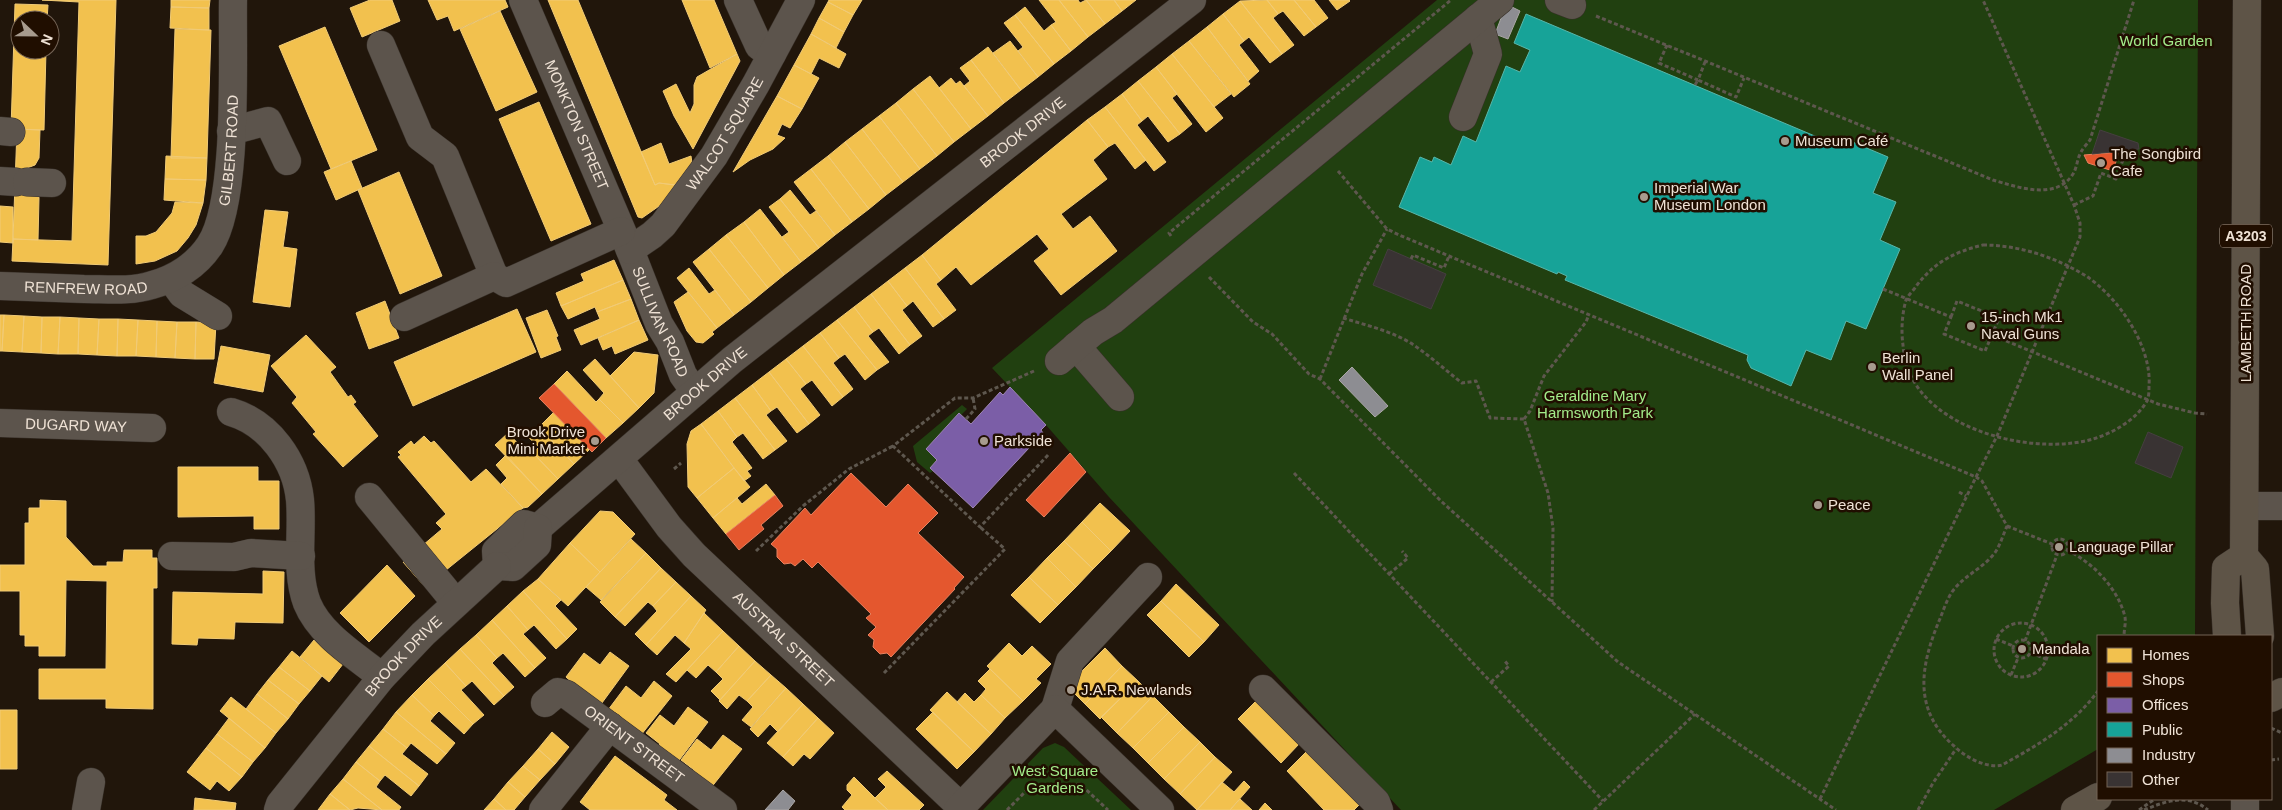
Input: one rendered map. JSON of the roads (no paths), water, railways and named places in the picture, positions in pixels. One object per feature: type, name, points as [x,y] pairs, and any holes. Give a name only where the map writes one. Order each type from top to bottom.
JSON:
[{"type":"main road","name":"LAMBETH ROAD","points":[[2244,556],[2247,0]]},
{"type":"main road","points":[[2227,635],[2226,568],[2244,556],[2255,569],[2260,635]]},
{"type":"main road","points":[[2076,810],[2097,798]]},
{"type":"street","name":"GILBERT ROAD","points":[[170,279],[200,257],[211,244],[218,227],[226,193],[231,131],[233,0]]},
{"type":"street","name":"MONKTON STREET","points":[[523,0],[626,240]]},
{"type":"street","points":[[738,0],[759,46],[772,54]]},
{"type":"street","name":"WALCOT SQUARE","points":[[494,276],[506,283],[626,240],[652,235],[663,225],[708,163],[772,54],[800,0]]},
{"type":"street","name":"BROOK DRIVE","points":[[278,810],[280,804],[382,678],[423,634],[497,566],[496,551],[524,524],[538,528],[748,348],[1192,0]]},
{"type":"street","points":[[1120,397],[1068,353],[1093,332],[1113,320],[1500,0]]},
{"type":"street","points":[[1463,118],[1488,54],[1478,18]]},
{"type":"street","points":[[381,45],[420,137],[445,156],[494,276],[404,317]]},
{"type":"street","points":[[231,131],[268,122],[287,161]]},
{"type":"street","name":"SULLIVAN ROAD","points":[[626,240],[659,324],[670,342],[683,375],[695,392]]},
{"type":"street","points":[[170,279],[182,294],[218,316]]},
{"type":"street","name":"RENFREW ROAD","points":[[0,286],[124,290],[150,286],[170,279]]},
{"type":"street","points":[[231,412],[246,416],[260,415],[267,432],[285,455],[300,499],[301,556],[304,594],[308,605],[320,625],[382,678]]},
{"type":"street","name":"DUGARD WAY","points":[[0,423],[152,428]]},
{"type":"street","name":"AUSTRAL STREET","points":[[619,459],[669,527],[694,554],[960,808]]},
{"type":"street","points":[[369,497],[456,603]]},
{"type":"street","points":[[2245,506],[2282,506]]},
{"type":"street","points":[[172,556],[234,557],[251,553],[301,556]]},
{"type":"street","points":[[960,808],[1054,709],[1070,661],[1148,577]]},
{"type":"street","points":[[1263,688],[1376,802],[1379,810]]},
{"type":"street","name":"ORIENT STREET","points":[[545,703],[558,692],[566,694],[723,810]]},
{"type":"street","points":[[1054,709],[1160,810]]},
{"type":"street","points":[[543,810],[610,726]]},
{"type":"street","points":[[86,810],[91,782]]},
{"type":"place","name":"Museum Café","points":[[1785,141]]},
{"type":"place","name":"The Songbird Cafe","points":[[2101,163]]},
{"type":"place","name":"Imperial War Museum London","points":[[1644,197]]},
{"type":"place","name":"15-inch Mk1 Naval Guns","points":[[1971,326]]},
{"type":"place","name":"Berlin Wall Panel","points":[[1872,367]]},
{"type":"place","name":"Brook Drive Mini Market","points":[[595,441]]},
{"type":"place","name":"Parkside","points":[[984,441]]},
{"type":"place","name":"Peace","points":[[1818,505]]},
{"type":"place","name":"Language Pillar","points":[[2059,547]]},
{"type":"place","name":"Mandala","points":[[2022,649]]},
{"type":"place","name":"J.A.R. Newlands","points":[[1071,690]]},
{"type":"park label","name":"World Garden","points":[[2166,41]]},
{"type":"park label","name":"Geraldine Mary Harmsworth Park","points":[[1595,404]]},
{"type":"park label","name":"West Square Gardens","points":[[1055,780]]}]
